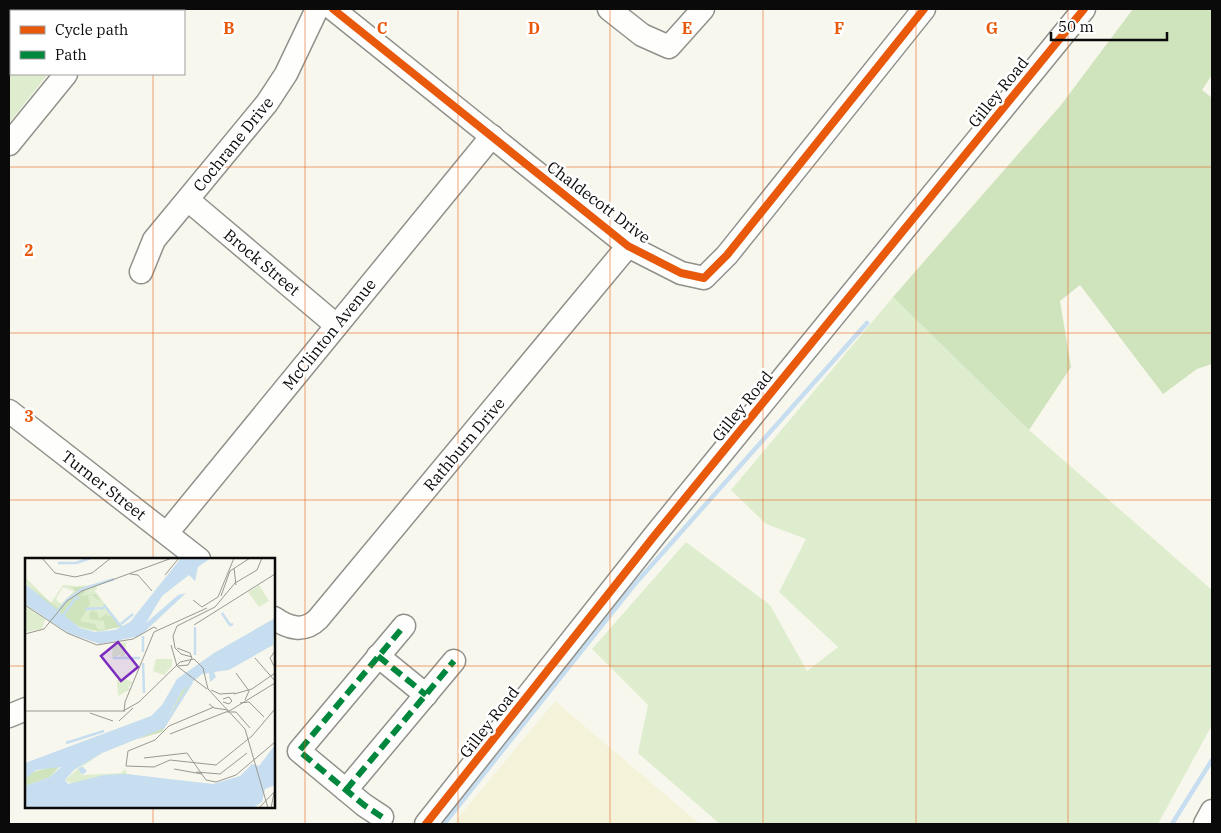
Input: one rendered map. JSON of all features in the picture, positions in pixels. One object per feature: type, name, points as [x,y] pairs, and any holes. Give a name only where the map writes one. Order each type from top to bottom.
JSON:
[{"type":"street","name":"Cochrane Drive","points":[[140,272],[154,240],[267,103],[286,74],[317,9]]},
{"type":"street","name":"Chaldecott Drive","points":[[333,9],[628,246],[681,273],[704,278],[727,255],[924,9]]},
{"type":"street","points":[[608,9],[642,35],[669,47],[703,9]]},
{"type":"street","name":"Gilley Road","points":[[426,824],[655,535],[1084,9]]},
{"type":"street","points":[[9,144],[65,75]]},
{"type":"street","name":"McClinton Avenue","points":[[167,533],[492,136]]},
{"type":"street","name":"Brock Street","points":[[188,200],[336,325]]},
{"type":"street","name":"Rathburn Drive","points":[[275,619],[283,624],[297,628],[307,627],[318,619],[628,246]]},
{"type":"street","name":"Turner Street","points":[[9,410],[198,558]]},
{"type":"street","points":[[382,817],[299,751],[404,626]]},
{"type":"street","points":[[378,656],[426,695]]},
{"type":"street","points":[[346,790],[454,661]]},
{"type":"street","points":[[9,716],[25,710]]},
{"type":"street","points":[[1205,824],[1212,811]]},
{"type":"green space","points":[[9,9],[100,9],[10,10],[10,75],[47,75],[9,123]]},
{"type":"green space","points":[[1133,9],[1212,9],[1212,75],[1202,90],[1212,98],[1212,364],[1197,369],[1163,394],[1080,285],[1060,301],[1071,367],[1029,430],[893,297],[1061,105]]},
{"type":"green space","points":[[893,297],[1029,430],[1212,590],[1212,725],[1158,824],[720,824],[638,753],[648,705],[592,649],[686,542],[770,605],[807,671],[838,647],[779,592],[806,539],[766,524],[731,490]]},
{"type":"green space","points":[[555,701],[700,824],[453,824]]},
{"type":"waterway","points":[[444,824],[634,585],[867,323]]},
{"type":"waterway","points":[[1172,824],[1212,760]]},
{"type":"marked path","points":[[382,817],[364,805],[299,751],[404,626]]},
{"type":"marked path","points":[[378,656],[426,695]]},
{"type":"marked path","points":[[346,790],[454,661]]},
{"type":"cycle path","points":[[333,9],[628,246],[681,273],[704,278],[727,255],[924,9]]},
{"type":"cycle path","points":[[426,824],[655,535],[1084,9]]}]
